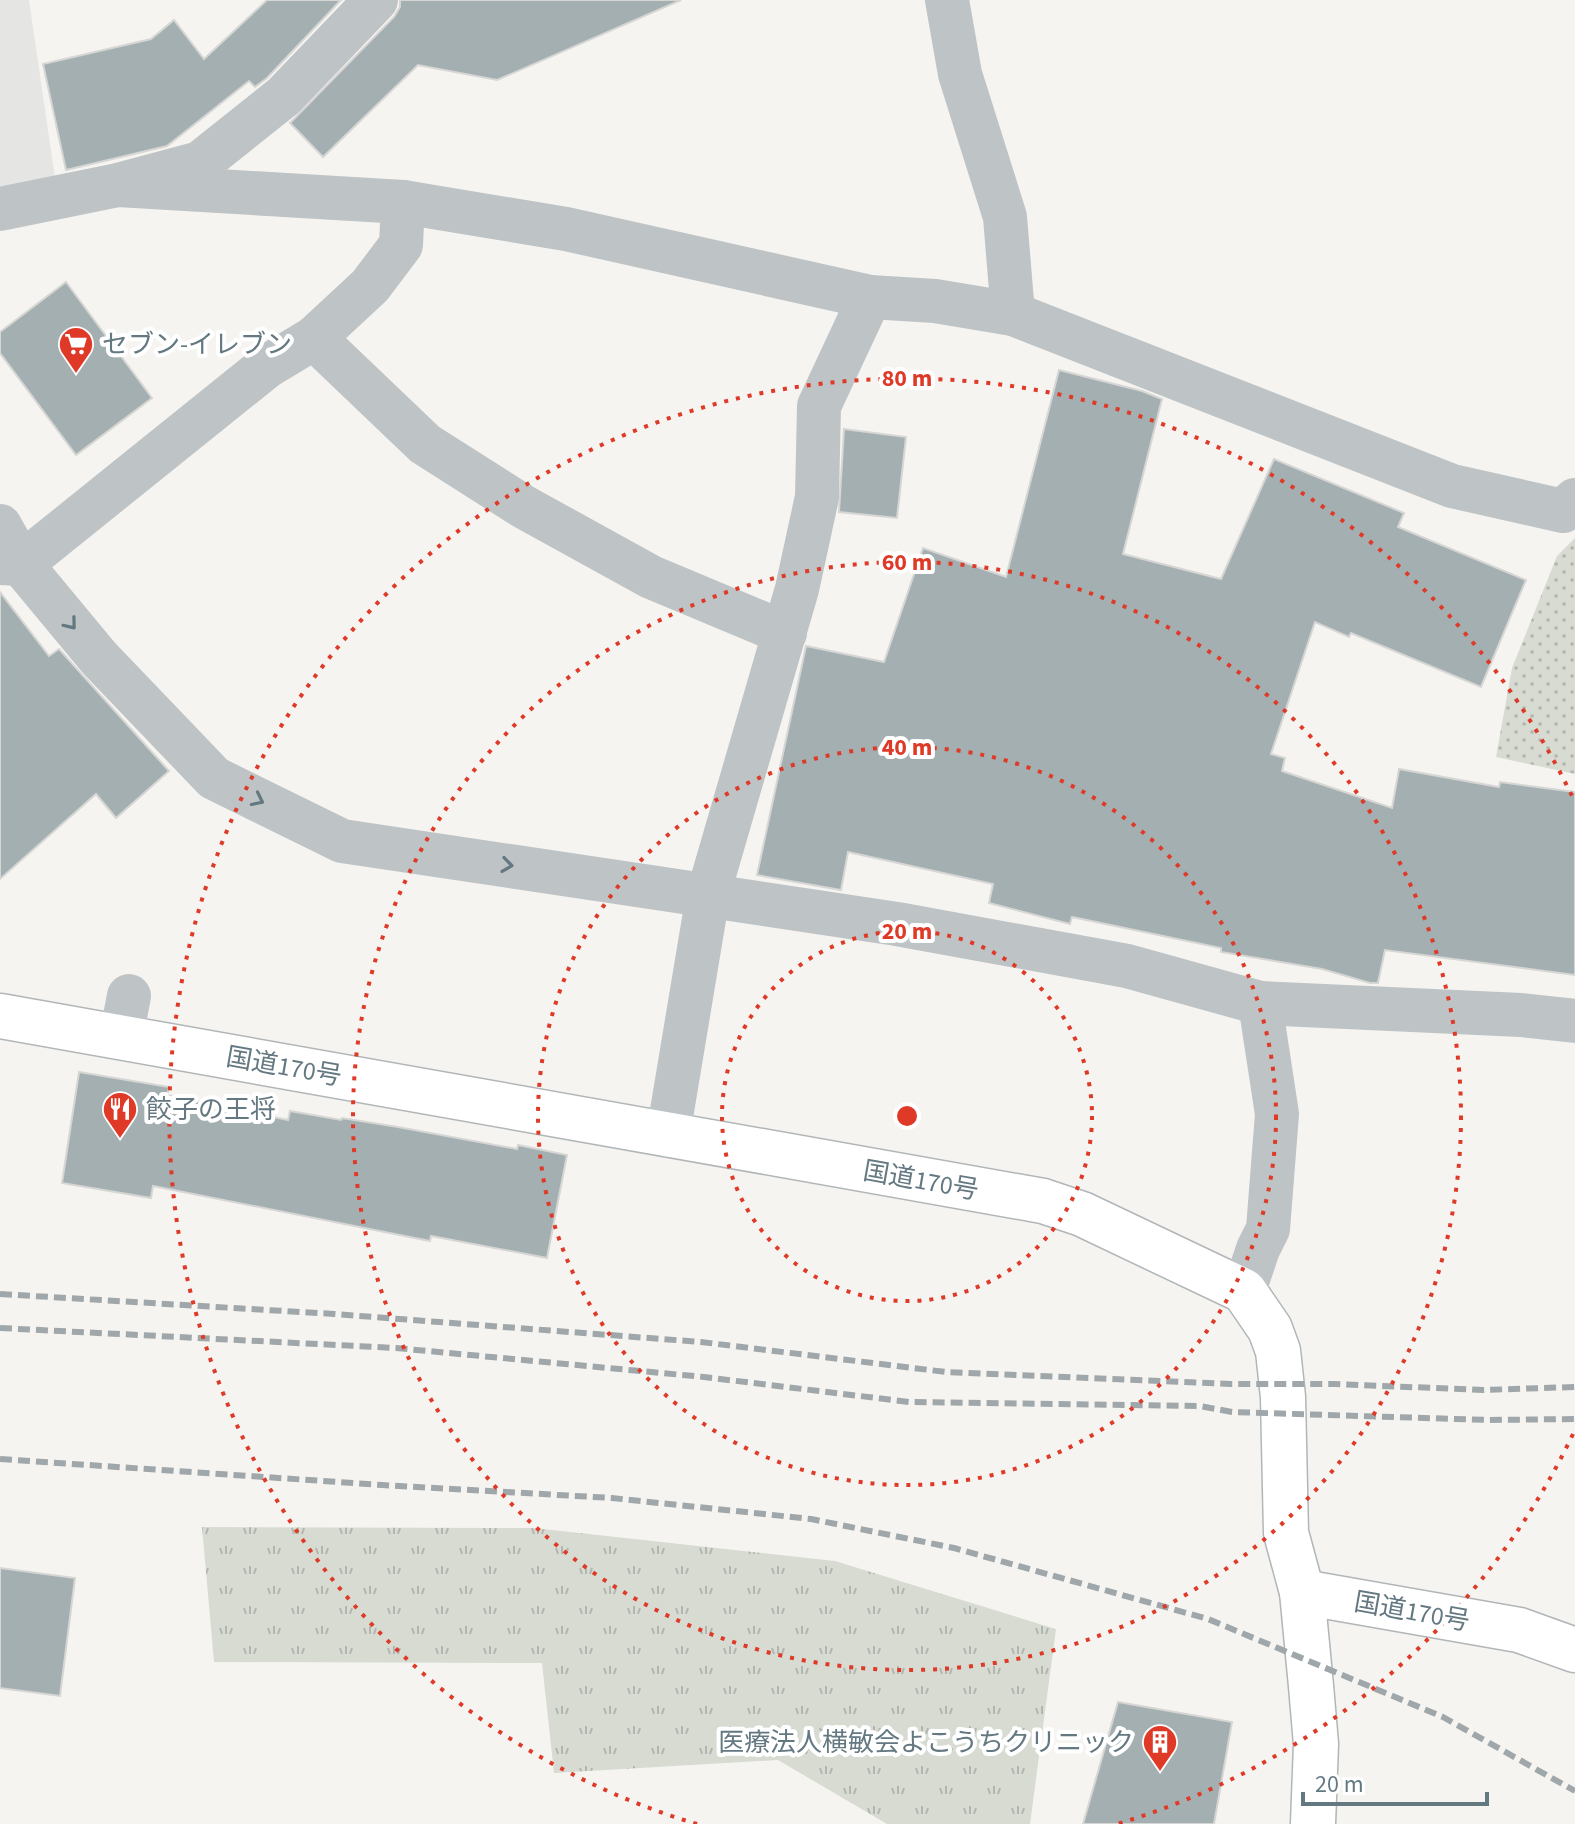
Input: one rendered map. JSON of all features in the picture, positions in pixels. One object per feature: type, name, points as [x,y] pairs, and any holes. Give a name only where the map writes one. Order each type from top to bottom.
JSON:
[{"type":"highway","name":"国道170号","points":[[0,1016],[125,1017],[668,1135],[1043,1201],[1082,1214],[1244,1291]]},
{"type":"highway","points":[[1244,1291],[1270,1329],[1278,1351],[1283,1397],[1286,1533],[1302,1592],[1316,1744],[1313,1824]]},
{"type":"highway","name":"国道170号","points":[[1302,1592],[1519,1630],[1575,1650]]},
{"type":"street","points":[[0,209],[118,185],[200,163],[284,96],[376,0]]},
{"type":"street","points":[[947,0],[960,74],[1005,217],[1013,314]]},
{"type":"street","points":[[118,185],[403,202],[566,229],[870,297],[935,301],[1013,314],[1452,486],[1563,511],[1575,500]]},
{"type":"street","points":[[11,563],[266,367],[314,338],[370,286],[401,245],[403,202]]},
{"type":"street","points":[[668,1135],[708,895],[785,633],[817,497],[819,406],[870,297]]},
{"type":"street","points":[[314,338],[425,444],[524,507],[651,577],[785,633]]},
{"type":"street","points":[[0,526],[11,563],[214,778],[342,841],[897,924],[1127,966],[1260,1003],[1521,1015],[1575,1021]]},
{"type":"street","points":[[1244,1291],[1268,1229],[1277,1114],[1260,1003]]},
{"type":"shaded area","points":[[0,0],[29,0],[56,185],[0,186]]},
{"type":"green space","points":[[1575,538],[1575,774],[1496,757],[1512,668],[1557,556]]},
{"type":"green space","points":[[202,1527],[534,1528],[835,1561],[1056,1629],[1030,1824],[887,1824],[778,1760],[554,1773],[542,1663],[214,1662]]},
{"type":"building","points":[[267,0],[341,0],[267,78],[255,87],[249,81],[167,146],[66,170],[43,64],[151,39],[174,20],[204,59]]},
{"type":"building","points":[[400,0],[681,0],[497,80],[418,65],[323,157],[290,123],[394,17]]},
{"type":"building","name":"セブン-イレブン","points":[[66,282],[152,398],[76,455],[0,353],[0,332]]},
{"type":"building","points":[[1059,370],[1162,399],[1123,554],[1221,579],[1274,459],[1404,513],[1398,527],[1526,580],[1481,687],[1351,633],[1349,637],[1315,622],[1271,754],[1285,758],[1282,771],[1392,808],[1399,769],[1499,787],[1500,782],[1575,792],[1575,975],[1385,950],[1378,983],[1370,983],[1322,969],[1221,952],[1221,948],[1072,917],[1070,924],[989,903],[993,884],[848,852],[841,890],[757,875],[806,646],[884,662],[923,548],[1006,577]]},
{"type":"building","points":[[844,429],[906,437],[897,518],[839,512]]},
{"type":"building","points":[[0,592],[49,656],[59,649],[169,771],[116,818],[96,794],[0,879]]},
{"type":"building","points":[[79,1072],[169,1087],[167,1095],[288,1120],[290,1111],[567,1155],[547,1258],[431,1236],[430,1241],[153,1186],[151,1198],[62,1183]]},
{"type":"building","points":[[0,1568],[75,1578],[60,1696],[0,1688]]},
{"type":"building","name":"医療法人横敏会よこうちクリニック","points":[[1118,1702],[1232,1722],[1214,1824],[1083,1824]]},
{"type":"railway","points":[[0,1294],[334,1314],[701,1342],[946,1372],[1230,1384],[1335,1384],[1483,1390],[1575,1387]]},
{"type":"railway","points":[[0,1328],[396,1348],[704,1377],[909,1402],[1200,1406],[1232,1412],[1488,1420],[1575,1419]]},
{"type":"railway","points":[[0,1459],[612,1498],[811,1519],[954,1548],[1208,1619],[1443,1717],[1575,1791]]},
{"type":"place","name":"セブン-イレブン","points":[[76,375]]},
{"type":"place","name":"餃子の王将","points":[[120,1140]]},
{"type":"place","name":"医療法人横敏会よこうちクリニック","points":[[1160,1773]]}]
